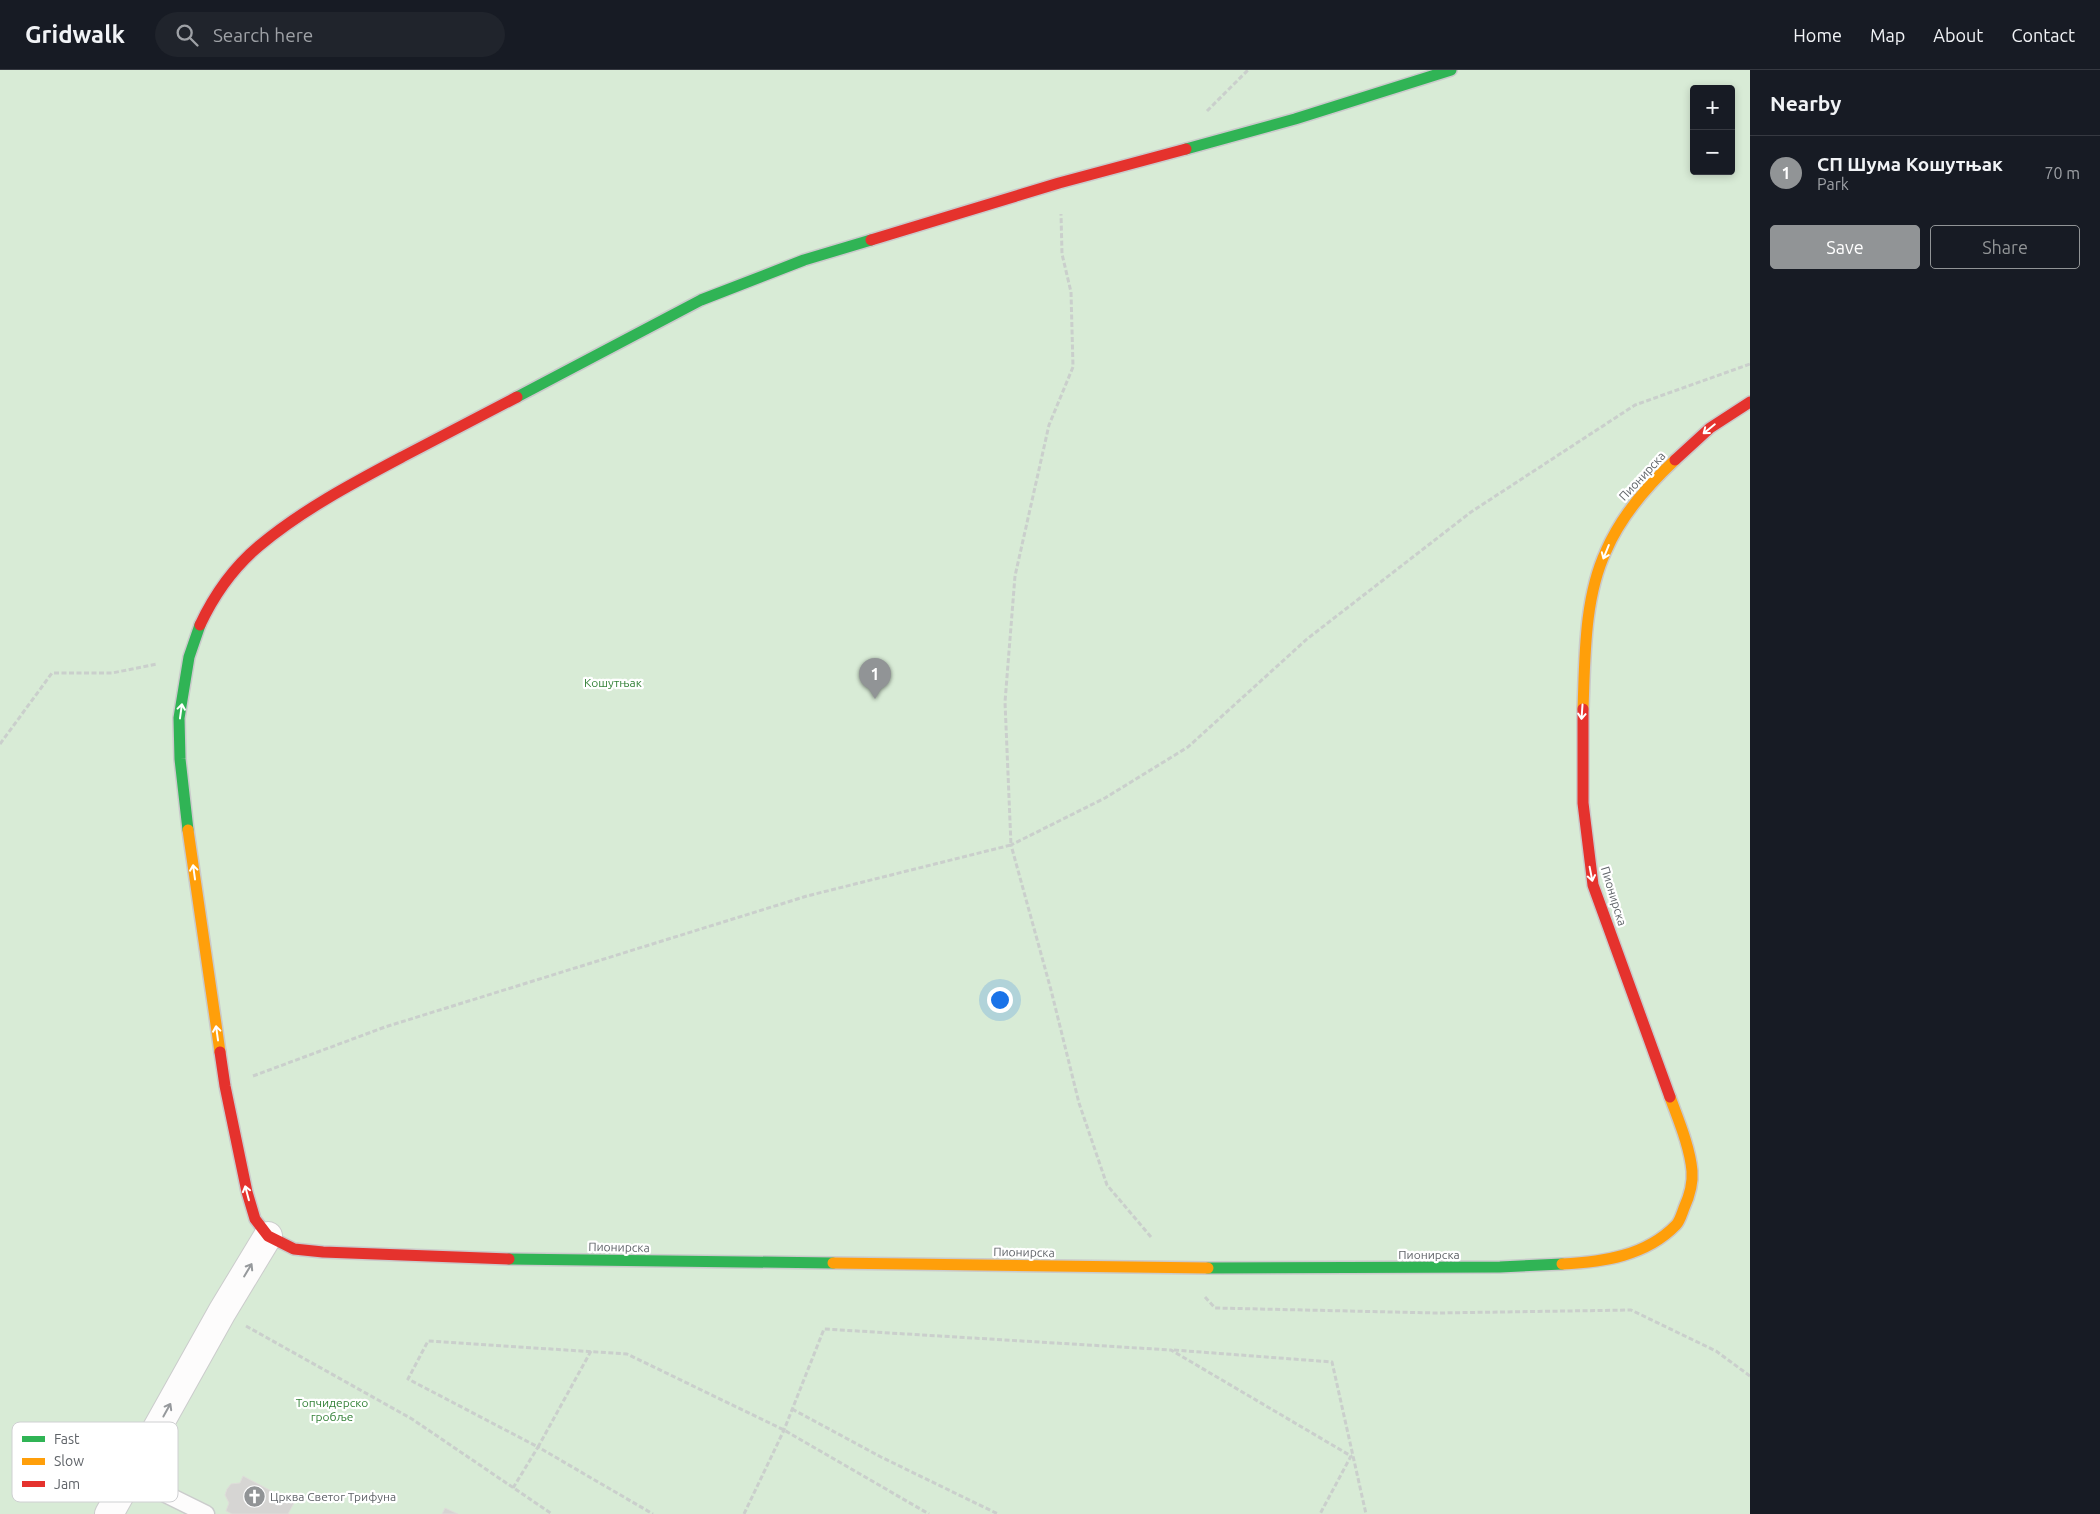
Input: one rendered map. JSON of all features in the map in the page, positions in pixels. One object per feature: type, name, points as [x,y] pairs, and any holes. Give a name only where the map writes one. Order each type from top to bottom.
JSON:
[{"type":"street","points":[[160,1422],[222,1312],[268,1236],[255,1219],[246,1192],[225,1086],[180,766],[179,718],[189,657],[197,631],[209,606],[232,574],[259,546],[302,514],[385,466],[701,300],[804,260],[1059,183],[1295,119],[1451,70]]},
{"type":"street","name":"Пионирска","points":[[268,1236],[294,1249],[463,1258],[1177,1268],[1500,1267],[1565,1264],[1612,1259],[1635,1252],[1658,1239],[1677,1224],[1689,1198],[1692,1171],[1681,1126],[1593,885],[1587,852],[1582,792],[1580,728],[1589,619],[1595,583],[1605,550],[1628,513],[1650,484],[1707,429],[1750,402]]},
{"type":"street","points":[[109,1514],[116,1502]]},
{"type":"lane","points":[[178,1500],[206,1514]]},
{"type":"path","points":[[1059,183],[1062,254],[1071,292],[1073,367],[1050,425],[1015,576],[1005,702],[1011,845],[1051,990],[1079,1103],[1107,1185],[1177,1268],[1215,1308],[1438,1313],[1631,1310],[1716,1351],[1750,1376]]},
{"type":"path","points":[[225,1086],[385,1027],[807,896],[1011,845],[1105,798],[1188,747],[1306,639],[1471,512],[1578,442],[1635,405],[1750,364]]},
{"type":"path","points":[[0,744],[52,673],[112,673],[189,657]]},
{"type":"path","points":[[222,1312],[412,1419],[552,1514]]},
{"type":"path","points":[[744,1514],[784,1430],[824,1329],[1172,1350],[1332,1362],[1351,1456],[1366,1514]]},
{"type":"path","points":[[653,1514],[538,1446],[408,1379],[428,1341],[627,1354],[784,1430],[929,1514]]},
{"type":"path","points":[[1172,1350],[1351,1456]]},
{"type":"path","points":[[513,1488],[591,1351]]},
{"type":"path","points":[[792,1409],[881,1457],[998,1514]]},
{"type":"path","points":[[1320,1514],[1351,1456]]},
{"type":"green space","name":"Кошутњак","points":[[0,70],[1750,70],[1750,1514],[0,1514]]},
{"type":"building","name":"Црква Светог Трифуна","points":[[243,1476],[294,1503],[288,1514],[232,1514],[226,1511],[229,1503],[225,1495],[227,1489],[231,1484],[240,1483]]},
{"type":"building","points":[[445,1508],[458,1514],[442,1514]]},
{"type":"traffic: fast","points":[[1186,149],[1295,119],[1451,70]]},
{"type":"traffic: fast","points":[[517,397],[701,300],[804,260],[871,240]]},
{"type":"traffic: fast","points":[[188,830],[180,759],[179,718],[189,657],[200,625]]},
{"type":"traffic: fast","points":[[509,1259],[833,1263]]},
{"type":"traffic: fast","points":[[1208,1268],[1500,1267],[1562,1264]]},
{"type":"traffic: slow","points":[[1583,709],[1587,628],[1593,588],[1599,569],[1612,538],[1627,514],[1645,491],[1675,460]]},
{"type":"traffic: slow","points":[[188,830],[220,1052]]},
{"type":"traffic: slow","points":[[1562,1264],[1608,1259],[1638,1250],[1664,1235],[1681,1217],[1689,1195],[1692,1171],[1686,1143],[1670,1097]]},
{"type":"traffic: slow","points":[[833,1263],[1208,1268]]},
{"type":"traffic: jam","points":[[871,240],[1059,183],[1186,149]]},
{"type":"traffic: jam","points":[[200,625],[218,592],[233,572],[250,554],[275,533],[328,498],[365,477],[517,397]]},
{"type":"traffic: jam","points":[[1675,460],[1710,428],[1750,402]]},
{"type":"traffic: jam","points":[[1583,709],[1583,803],[1593,885],[1670,1097]]},
{"type":"traffic: jam","points":[[220,1052],[225,1086],[247,1192],[255,1219],[268,1236],[294,1249],[323,1252],[509,1259]]},
{"type":"place","name":"СП Шума Кошутњак","points":[[875,699]]},
{"type":"place","name":"Црква Светог Трифуна","points":[[254,1496]]},
{"type":"park label","name":"Топчидерско гробље","points":[[332,1409]]}]
